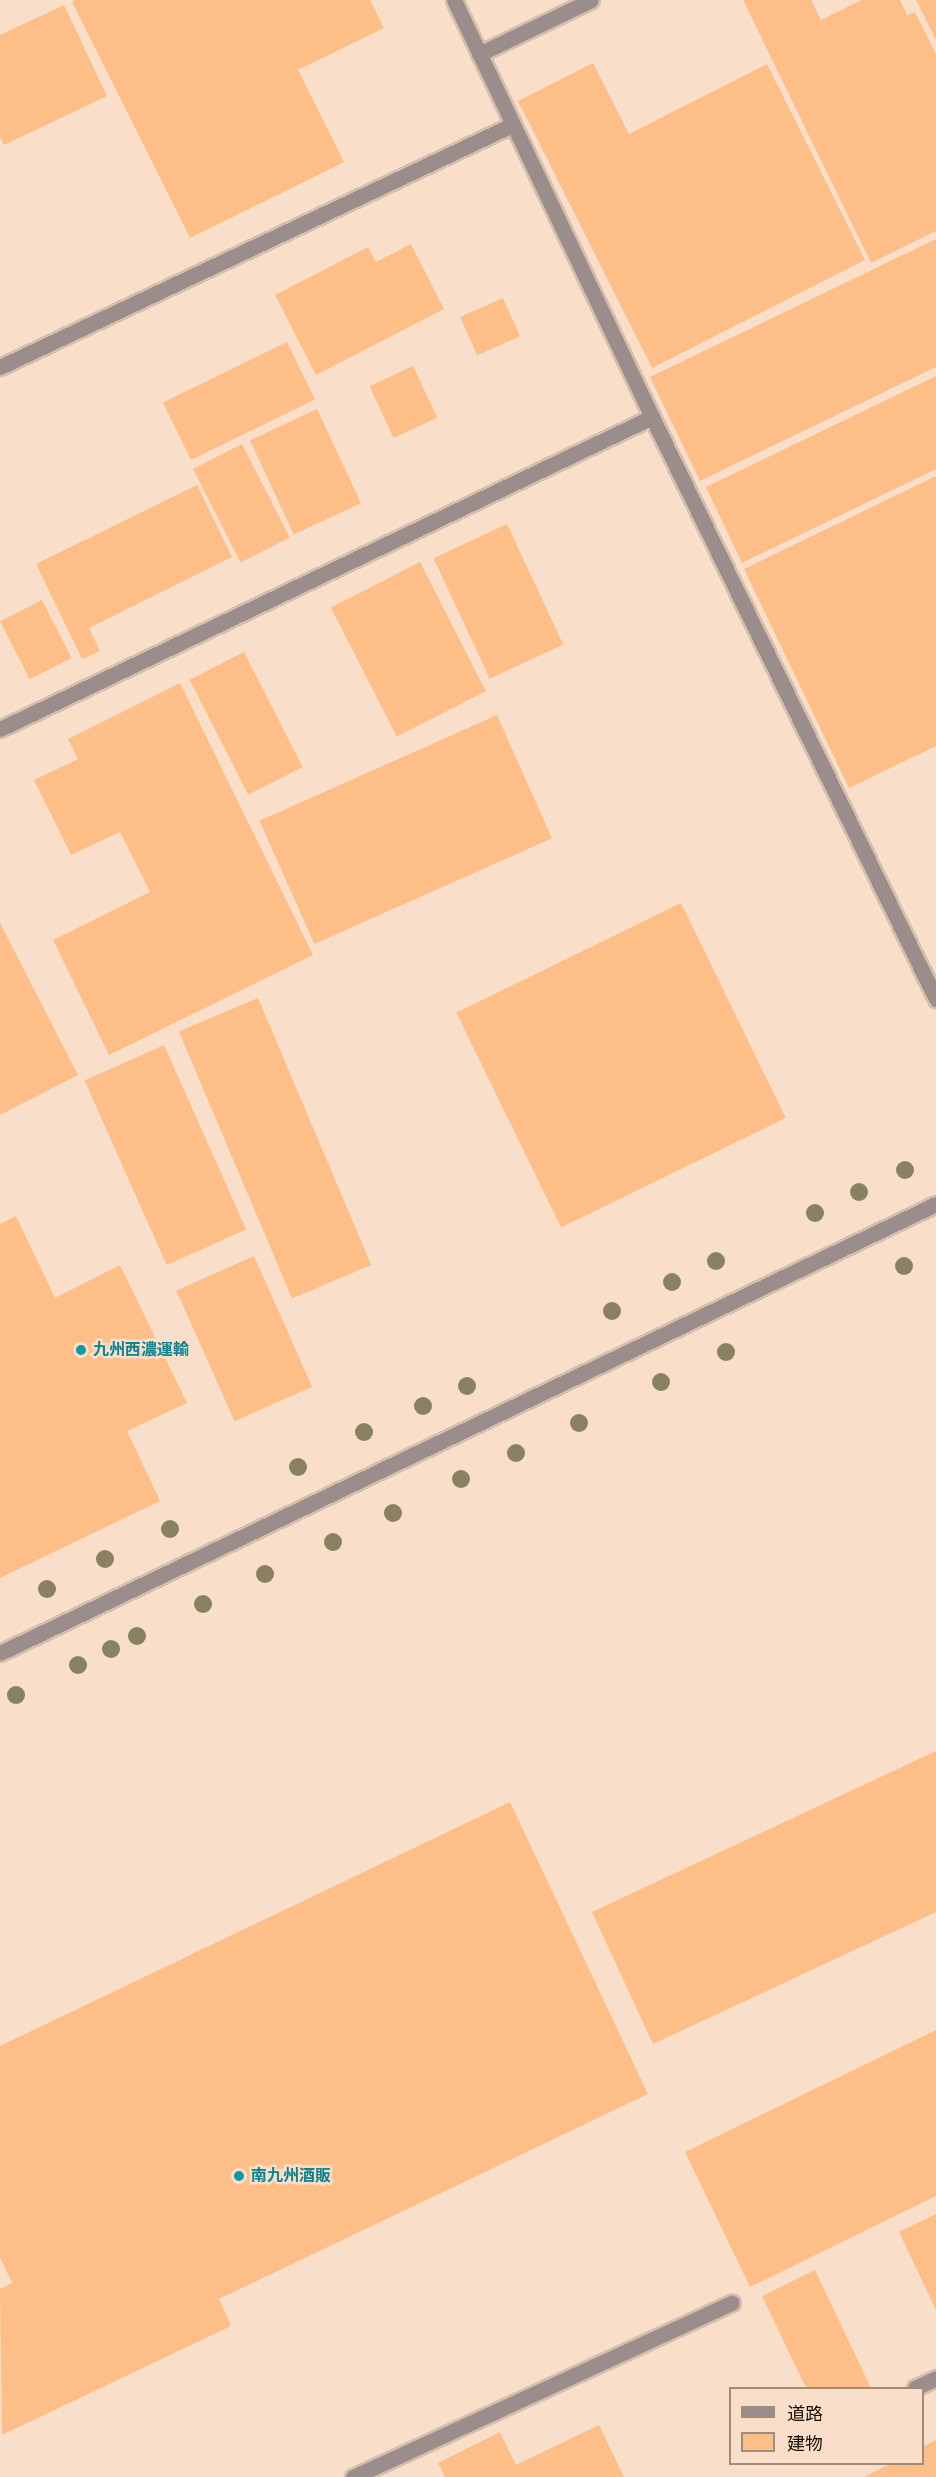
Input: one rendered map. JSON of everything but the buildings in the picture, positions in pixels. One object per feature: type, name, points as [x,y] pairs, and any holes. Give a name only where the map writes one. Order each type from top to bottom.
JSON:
[{"type":"street","points":[[454,0],[652,417],[936,999]]},
{"type":"street","points":[[479,54],[591,0]]},
{"type":"street","points":[[0,367],[512,125]]},
{"type":"street","points":[[0,729],[652,417]]},
{"type":"street","points":[[0,1653],[936,1204]]},
{"type":"street","points":[[352,2477],[732,2303]]},
{"type":"street","points":[[917,2387],[936,2378]]},
{"type":"place","name":"九州西濃運輸","points":[[81,1350]]},
{"type":"place","name":"南九州酒販","points":[[239,2176]]}]
